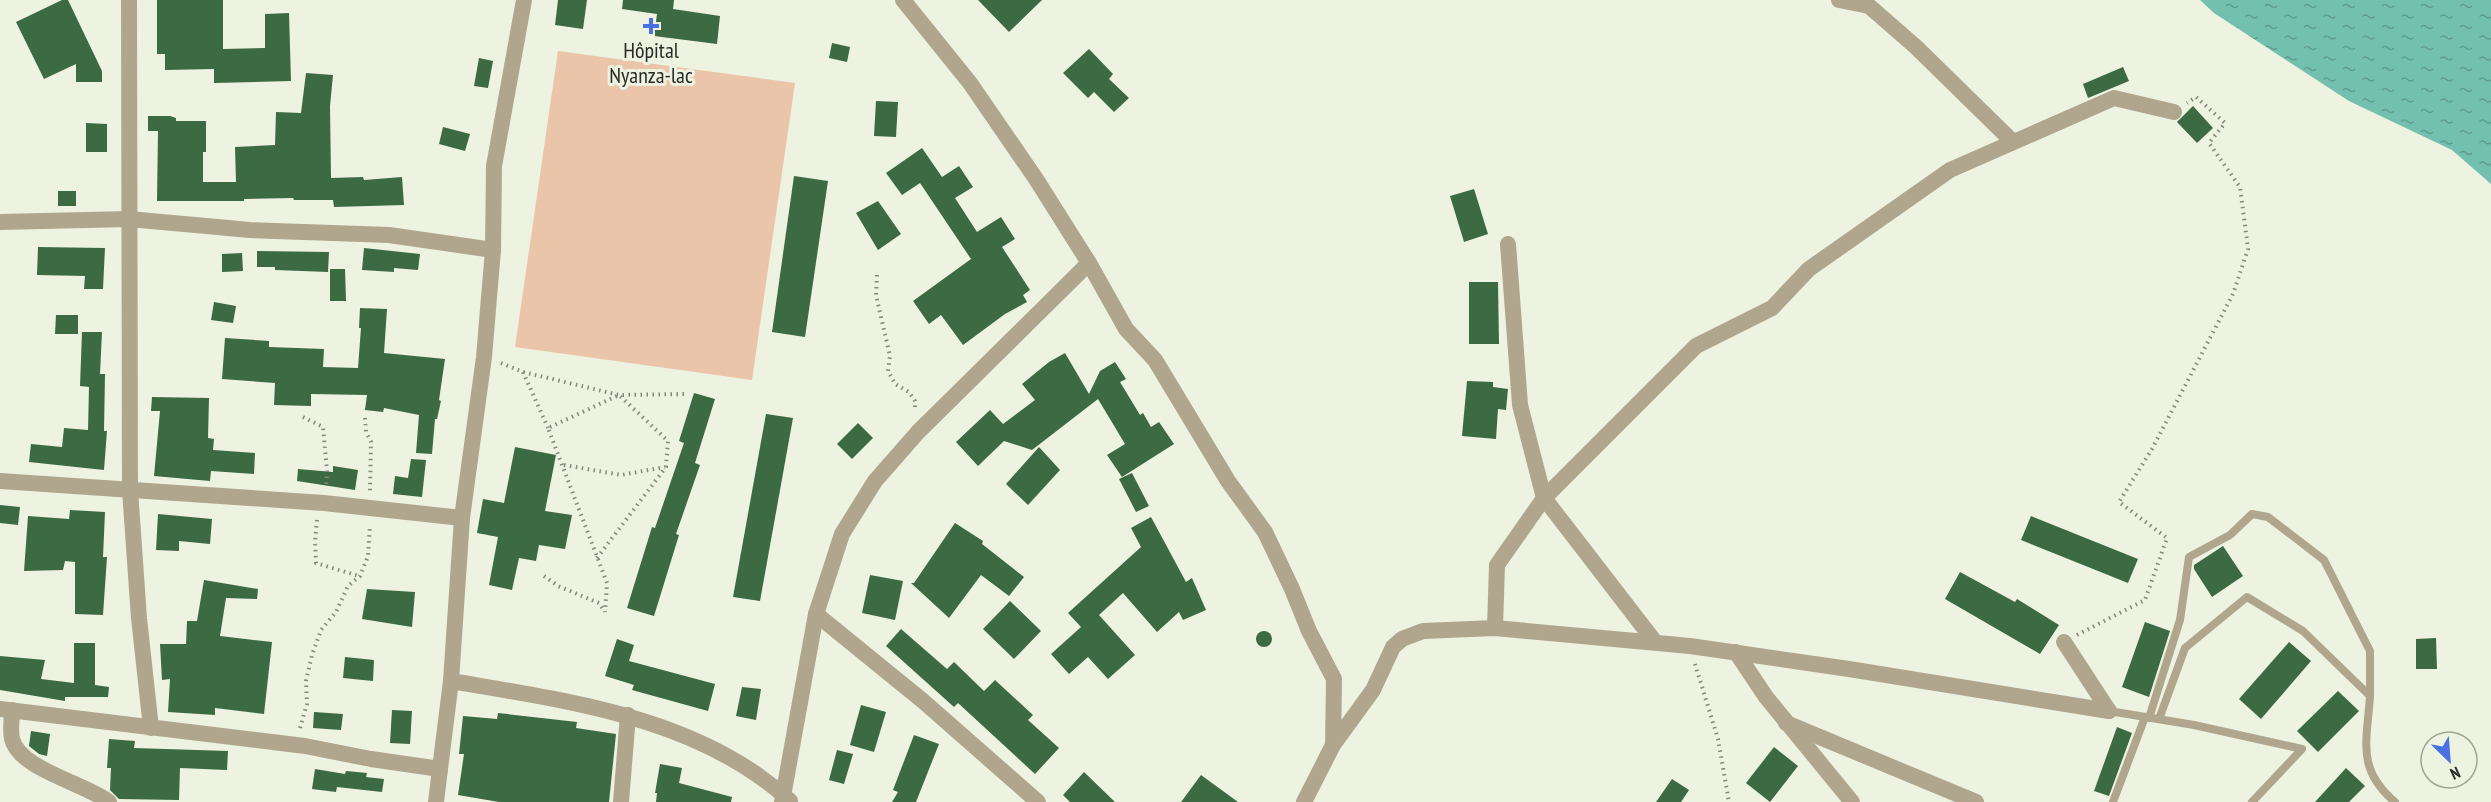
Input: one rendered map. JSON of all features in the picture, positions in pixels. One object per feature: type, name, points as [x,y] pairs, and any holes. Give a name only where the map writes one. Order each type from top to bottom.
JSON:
[{"type":"street","points":[[129,0],[130,490],[139,618],[151,728]]},
{"type":"street","points":[[436,802],[451,681],[462,518],[484,357],[493,250],[494,166],[524,0]]},
{"type":"street","points":[[903,0],[970,83],[1036,179],[1089,263],[1126,329],[1155,360],[1228,481],[1265,532],[1309,631],[1334,680],[1333,745]]},
{"type":"street","points":[[1839,0],[1869,6],[1916,47],[2013,142]]},
{"type":"street","points":[[1495,628],[1497,565],[1544,498],[1696,346],[1772,308],[1809,269],[1950,170],[2114,98],[2174,112]]},
{"type":"street","points":[[0,222],[129,219],[250,230],[389,235],[493,250]]},
{"type":"street","points":[[1508,244],[1520,405],[1544,498],[1655,642]]},
{"type":"street","points":[[451,681],[628,715],[690,738],[718,752],[785,800],[816,614],[842,534],[875,481],[918,432],[1089,263]]},
{"type":"street","points":[[0,481],[324,503],[462,518]]},
{"type":"street","points":[[816,614],[923,701],[1038,802]]},
{"type":"street","points":[[1304,802],[1333,745],[1373,690],[1393,647],[1402,639],[1423,631],[1495,628],[1690,646],[2109,711]]},
{"type":"street","points":[[2064,642],[2109,711]]},
{"type":"street","points":[[1736,652],[1786,723],[1852,802]]},
{"type":"street","points":[[109,802],[91,790],[50,774],[24,755],[12,738],[6,710],[305,746],[440,769]]},
{"type":"street","points":[[621,802],[628,715]]},
{"type":"street","points":[[1786,723],[1976,802]]},
{"type":"lane","points":[[2113,802],[2147,717],[2180,620],[2189,556],[2230,535],[2252,514],[2268,517],[2324,560],[2370,651],[2366,757],[2378,788],[2395,802]]},
{"type":"lane","points":[[2158,719],[2185,648],[2247,597],[2303,631],[2370,696]]},
{"type":"lane","points":[[2109,711],[2158,719],[2302,750],[2255,801]]},
{"type":"path","points":[[2064,642],[2145,600],[2167,537],[2119,502],[2152,449],[2233,294],[2248,249],[2240,187],[2210,143],[2224,123],[2196,97],[2174,112]]},
{"type":"path","points":[[877,275],[876,295],[890,356],[888,371],[895,384],[909,393],[915,401],[918,432]]},
{"type":"path","points":[[484,357],[523,372],[619,395],[685,394]]},
{"type":"path","points":[[523,372],[564,465],[607,583],[606,612],[600,603],[558,586],[544,576]]},
{"type":"path","points":[[548,428],[619,395]]},
{"type":"path","points":[[597,558],[666,467],[668,441],[619,395]]},
{"type":"path","points":[[303,417],[323,427],[327,471],[324,503],[316,524],[316,563],[360,576]]},
{"type":"path","points":[[283,744],[298,734],[307,704],[306,681],[321,630],[336,612],[348,586],[360,576],[368,556],[371,442],[366,432],[365,417]]},
{"type":"path","points":[[564,465],[621,475],[666,467]]},
{"type":"path","points":[[1690,646],[1718,739],[1729,802]]},
{"type":"shaded area","points":[[558,51],[795,83],[752,380],[515,347]]},
{"type":"water","points":[[2200,0],[2491,0],[2491,184],[2452,150],[2349,101],[2214,13]]},
{"type":"building","points":[[62,0],[68,0],[102,71],[102,82],[76,82],[76,64],[44,79],[16,22]]},
{"type":"building","points":[[157,0],[223,0],[223,49],[265,48],[265,14],[289,13],[291,81],[214,83],[214,69],[165,70],[165,54],[157,54]]},
{"type":"building","points":[[558,0],[587,0],[583,29],[555,25]]},
{"type":"building","points":[[623,0],[674,0],[673,9],[720,16],[717,44],[654,36],[657,14],[622,9]]},
{"type":"building","points":[[978,0],[1042,0],[1009,32]]},
{"type":"building","points":[[832,43],[850,47],[847,62],[829,58]]},
{"type":"building","points":[[1089,49],[1113,74],[1109,79],[1129,98],[1114,112],[1094,92],[1088,98],[1063,73]]},
{"type":"building","points":[[479,58],[493,61],[488,88],[474,86]]},
{"type":"building","points":[[2123,67],[2129,81],[2088,98],[2083,84]]},
{"type":"building","points":[[306,73],[333,75],[330,106],[331,178],[363,177],[364,180],[402,177],[404,205],[334,207],[333,200],[294,200],[293,198],[244,199],[244,201],[157,201],[158,131],[148,131],[148,116],[170,116],[176,118],[176,121],[206,121],[203,182],[236,182],[235,147],[275,145],[276,112],[301,113]]},
{"type":"building","points":[[876,101],[898,102],[896,137],[874,136]]},
{"type":"building","points":[[2193,106],[2213,128],[2197,143],[2177,122]]},
{"type":"building","points":[[86,123],[107,124],[107,152],[86,152]]},
{"type":"building","points":[[443,127],[470,134],[465,151],[439,144]]},
{"type":"building","points":[[922,148],[942,177],[959,166],[973,187],[955,198],[977,232],[1001,217],[1015,239],[1002,247],[1030,290],[1023,295],[1027,302],[1005,314],[963,345],[941,315],[929,324],[913,301],[971,259],[920,183],[902,195],[886,173]]},
{"type":"building","points":[[794,176],[828,181],[805,337],[772,332]]},
{"type":"building","points":[[1474,189],[1488,234],[1464,242],[1450,196]]},
{"type":"building","points":[[58,191],[76,191],[76,206],[58,206]]},
{"type":"building","points":[[878,201],[901,234],[878,250],[856,213]]},
{"type":"building","points":[[38,247],[105,248],[103,289],[84,289],[85,276],[37,275]]},
{"type":"building","points":[[364,248],[420,254],[418,270],[394,268],[394,272],[362,270]]},
{"type":"building","points":[[257,251],[329,252],[328,272],[257,267]]},
{"type":"building","points":[[242,253],[243,271],[222,272],[222,254]]},
{"type":"building","points":[[330,269],[345,269],[346,301],[330,301]]},
{"type":"building","points":[[1469,282],[1498,282],[1499,344],[1469,344]]},
{"type":"building","points":[[214,302],[236,306],[233,323],[211,320]]},
{"type":"building","points":[[360,308],[387,309],[384,353],[445,359],[432,454],[416,453],[419,415],[384,408],[383,412],[365,410],[367,395],[311,394],[311,406],[274,405],[275,383],[222,379],[225,338],[269,341],[269,347],[324,349],[323,367],[358,368]]},
{"type":"building","points":[[56,315],[78,315],[78,334],[55,334]]},
{"type":"building","points":[[82,332],[102,332],[100,374],[105,374],[104,431],[107,431],[104,470],[29,462],[31,444],[62,447],[64,428],[88,430],[89,387],[80,386]]},
{"type":"building","points":[[1065,353],[1089,394],[1100,371],[1115,362],[1126,379],[1120,382],[1140,415],[1143,413],[1151,427],[1159,422],[1174,444],[1122,477],[1107,455],[1125,444],[1098,399],[1032,450],[1004,441],[978,466],[956,442],[990,410],[1003,424],[1035,400],[1022,384],[1049,362]]},
{"type":"building","points":[[1467,381],[1493,382],[1493,387],[1508,389],[1506,410],[1498,409],[1496,439],[1462,436]]},
{"type":"building","points":[[694,393],[715,399],[695,463],[700,465],[676,534],[679,535],[654,616],[627,608],[652,527],[655,528],[684,443],[679,441]]},
{"type":"building","points":[[152,397],[209,398],[208,438],[214,439],[213,450],[255,453],[254,474],[211,471],[210,481],[154,476],[160,411],[151,411]]},
{"type":"building","points":[[766,414],[793,418],[760,601],[733,597]]},
{"type":"building","points":[[858,423],[873,438],[852,459],[837,444]]},
{"type":"building","points":[[515,447],[556,455],[545,511],[572,515],[565,549],[539,545],[536,561],[519,558],[512,590],[489,585],[498,537],[477,533],[483,499],[504,503]]},
{"type":"building","points":[[1039,447],[1060,470],[1028,505],[1006,484]]},
{"type":"building","points":[[411,459],[426,460],[422,497],[393,494],[395,476],[408,478]]},
{"type":"building","points":[[333,466],[358,470],[355,490],[297,481],[298,469],[333,472]]},
{"type":"building","points":[[1132,473],[1149,506],[1136,512],[1119,479]]},
{"type":"building","points":[[0,505],[20,507],[18,525],[0,523]]},
{"type":"building","points":[[70,510],[105,512],[103,557],[107,557],[103,615],[75,614],[75,562],[65,561],[63,570],[24,571],[28,516],[69,519]]},
{"type":"building","points":[[158,514],[212,519],[210,544],[179,541],[179,551],[156,550]]},
{"type":"building","points":[[2031,516],[2138,559],[2128,583],[2021,540]]},
{"type":"building","points":[[1151,517],[1186,582],[1192,578],[1206,610],[1183,620],[1179,612],[1157,632],[1123,593],[1099,615],[1135,655],[1108,679],[1088,657],[1069,674],[1051,654],[1081,627],[1068,613],[1141,547],[1131,528]]},
{"type":"building","points":[[955,523],[983,541],[982,544],[1024,577],[1009,596],[981,575],[949,618],[911,583],[914,583]]},
{"type":"building","points":[[2223,546],[2243,576],[2212,597],[2194,569],[2194,565]]},
{"type":"building","points":[[1960,572],[2015,602],[2017,599],[2059,625],[2040,654],[1945,599]]},
{"type":"building","points":[[870,575],[903,581],[895,620],[862,613]]},
{"type":"building","points":[[204,580],[258,589],[257,599],[226,598],[220,636],[272,642],[264,714],[215,708],[215,715],[168,712],[170,679],[162,680],[160,644],[186,644],[187,621],[197,621]]},
{"type":"building","points":[[367,589],[415,592],[412,627],[362,619]]},
{"type":"building","points":[[1010,601],[1041,631],[1014,659],[983,629]]},
{"type":"building","points":[[2145,622],[2170,631],[2149,697],[2122,687]]},
{"type":"building","points":[[901,629],[947,669],[954,662],[984,691],[995,680],[1033,715],[1028,720],[1059,748],[1035,774],[958,703],[954,707],[886,646]]},
{"type":"building","points":[[1261,631],[1267,631],[1272,639],[1270,645],[1261,647],[1256,642],[1256,636]]},
{"type":"building","points":[[2436,638],[2437,669],[2416,669],[2416,639]]},
{"type":"building","points":[[617,639],[634,645],[629,661],[715,684],[708,711],[632,690],[634,685],[605,676]]},
{"type":"building","points":[[2289,642],[2311,661],[2261,719],[2239,699]]},
{"type":"building","points":[[74,643],[95,643],[95,685],[109,687],[108,697],[65,697],[65,701],[0,690],[0,656],[45,660],[41,679],[74,683]]},
{"type":"building","points":[[345,657],[374,660],[373,681],[343,678]]},
{"type":"building","points":[[742,687],[761,689],[756,720],[736,716]]},
{"type":"building","points":[[2338,691],[2359,711],[2318,752],[2297,731]]},
{"type":"building","points":[[861,705],[886,712],[874,752],[850,745]]},
{"type":"building","points":[[392,710],[412,711],[410,744],[390,743]]},
{"type":"building","points":[[314,712],[343,714],[341,730],[313,728]]},
{"type":"building","points":[[498,713],[577,722],[576,728],[616,734],[609,802],[499,802],[458,795],[464,754],[459,754],[463,716],[497,719]]},
{"type":"building","points":[[2117,727],[2132,733],[2109,796],[2094,791]]},
{"type":"building","points":[[31,731],[50,734],[47,756],[39,754],[29,746]]},
{"type":"building","points":[[914,735],[939,744],[916,802],[892,802],[898,792],[893,790]]},
{"type":"building","points":[[109,739],[135,741],[134,748],[228,751],[227,770],[180,768],[179,800],[119,799],[110,790],[111,768],[107,768]]},
{"type":"building","points":[[1774,747],[1798,766],[1770,802],[1746,783]]},
{"type":"building","points":[[837,750],[853,754],[844,784],[829,780]]},
{"type":"building","points":[[660,764],[682,768],[679,783],[732,797],[731,802],[656,802],[657,793],[655,793]]},
{"type":"building","points":[[2346,768],[2365,786],[2349,802],[2315,802]]},
{"type":"building","points":[[315,769],[345,774],[346,771],[367,773],[366,777],[384,779],[382,792],[337,787],[336,792],[312,789]]},
{"type":"building","points":[[1084,772],[1115,802],[1070,802],[1063,795]]},
{"type":"building","points":[[1201,775],[1238,802],[1181,802]]},
{"type":"building","points":[[1672,779],[1689,790],[1681,802],[1656,802]]},
{"type":"place","name":"Hôpital Nyanza-lac","points":[[651,26]]}]
